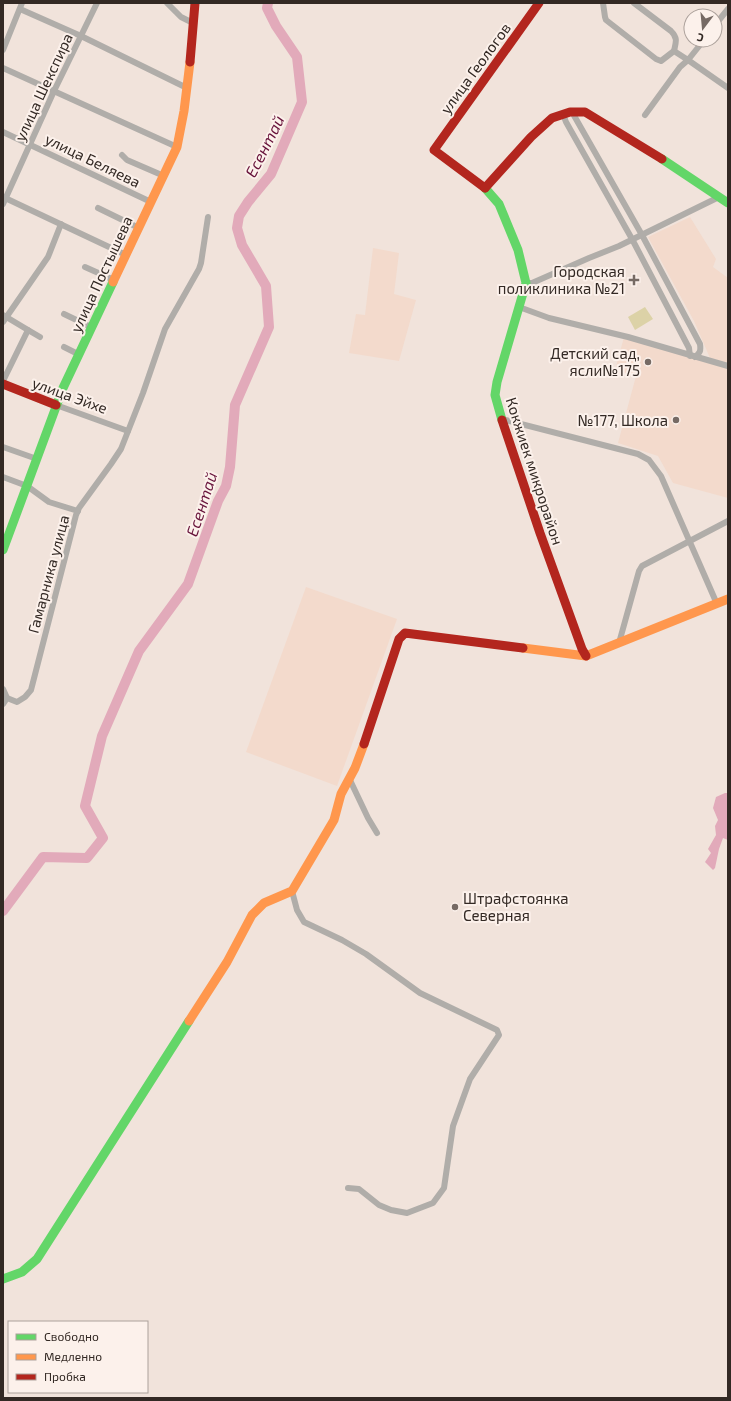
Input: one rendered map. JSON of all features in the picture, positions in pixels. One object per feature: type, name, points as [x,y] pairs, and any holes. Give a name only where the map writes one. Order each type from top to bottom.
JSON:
[{"type":"street","name":"улица Шекспира","points":[[4,200],[54,91],[97,3]]},
{"type":"street","points":[[166,3],[181,17],[193,23]]},
{"type":"street","name":"улица Постышева","points":[[3,550],[56,405],[78,354],[177,147],[187,88],[195,3]]},
{"type":"street","name":"улица Геологов","points":[[434,150],[539,3]]},
{"type":"street","points":[[603,3],[605,19],[644,50],[661,61],[674,51],[676,36],[671,30],[634,3]]},
{"type":"street","points":[[3,50],[21,6],[187,88]]},
{"type":"street","points":[[645,115],[680,67],[690,59],[698,48]]},
{"type":"street","points":[[674,51],[690,59],[728,88]]},
{"type":"street","points":[[3,68],[177,147]]},
{"type":"street","points":[[486,188],[531,137],[552,118],[568,113],[585,112],[662,159],[728,203]]},
{"type":"street","points":[[568,113],[642,235],[700,344],[701,350],[699,354],[692,356]]},
{"type":"street","points":[[568,113],[566,122],[632,239],[692,356]]},
{"type":"street","name":"улица Беляева","points":[[3,132],[150,202]]},
{"type":"street","name":"Кокжиек микрорайон","points":[[434,150],[486,188],[499,204],[518,250],[526,284],[497,382],[495,395],[540,533],[582,650],[586,656]]},
{"type":"street","points":[[122,155],[127,160],[164,176]]},
{"type":"street","points":[[526,284],[532,283],[642,235],[719,197]]},
{"type":"street","points":[[4,200],[61,224],[126,255]]},
{"type":"street","points":[[98,208],[139,228]]},
{"type":"street","name":"Гамарника улица","points":[[7,698],[17,702],[25,698],[31,690],[78,511],[121,449],[143,393],[165,330],[174,311],[182,300],[199,269],[208,217]]},
{"type":"street","points":[[40,337],[4,318],[48,257],[61,224]]},
{"type":"street","points":[[85,267],[114,280]]},
{"type":"street","points":[[520,308],[555,319],[623,335],[728,366]]},
{"type":"street","points":[[64,314],[91,327]]},
{"type":"street","points":[[3,381],[28,330]]},
{"type":"street","points":[[64,347],[78,354]]},
{"type":"street","name":"улица Эйхе","points":[[3,384],[128,431]]},
{"type":"street","points":[[502,419],[638,454],[649,460],[661,476],[717,604]]},
{"type":"street","points":[[3,447],[37,459]]},
{"type":"street","points":[[3,477],[27,486],[49,502],[78,511]]},
{"type":"street","points":[[619,643],[639,571],[642,566],[689,540],[728,521]]},
{"type":"street","points":[[3,1279],[21,1274],[29,1268],[36,1259],[227,962],[252,915],[264,903],[292,891],[334,820],[341,794],[348,778],[355,768],[399,639],[404,633],[586,656],[728,599]]},
{"type":"street","points":[[3,689],[7,698],[3,704]]},
{"type":"street","points":[[348,778],[377,833]]},
{"type":"street","points":[[292,891],[296,910],[304,922],[342,940],[366,954],[420,993],[497,1030],[499,1035],[470,1079],[453,1126],[444,1188],[433,1203],[407,1213],[391,1210],[379,1205],[359,1189],[348,1188]]},
{"type":"shaded area","points":[[690,217],[716,259],[713,267],[728,278],[728,363],[710,358],[694,321],[648,237]]},
{"type":"shaded area","points":[[373,248],[399,253],[394,294],[416,300],[399,361],[349,353],[356,314],[365,315]]},
{"type":"shaded area","points":[[645,307],[653,319],[635,330],[628,317]]},
{"type":"shaded area","name":"№177, Школа","points":[[624,337],[728,368],[728,498],[673,483],[658,456],[618,443],[636,376],[615,370]]},
{"type":"shaded area","points":[[306,587],[397,619],[337,786],[246,752]]},
{"type":"shaded area","points":[[728,793],[728,840],[723,838],[715,868],[713,870],[705,862],[711,853],[708,849],[716,835],[715,826],[718,820],[713,808],[716,797]]},
{"type":"waterway","name":"Есентай","points":[[3,911],[43,857],[87,858],[103,838],[85,806],[102,736],[139,651],[188,584],[218,501],[226,486],[230,467],[235,405],[269,327],[266,286],[242,245],[237,228],[239,216],[248,202],[271,174],[302,102],[297,57],[276,26],[267,8],[268,3]]},
{"type":"traffic: fast","points":[[662,159],[728,203]]},
{"type":"traffic: fast","points":[[485,188],[499,204],[518,250],[526,283],[497,382],[495,395],[502,420]]},
{"type":"traffic: fast","points":[[3,550],[63,388],[113,282]]},
{"type":"traffic: fast","points":[[3,1279],[22,1272],[37,1259],[189,1021]]},
{"type":"traffic: slow","points":[[113,282],[177,147],[184,111],[190,62]]},
{"type":"traffic: slow","points":[[523,648],[586,656],[728,599]]},
{"type":"traffic: slow","points":[[189,1021],[227,962],[252,915],[264,903],[292,891],[334,820],[341,794],[355,768],[364,744]]},
{"type":"traffic: jam","points":[[190,62],[195,3]]},
{"type":"traffic: jam","points":[[485,188],[434,150],[539,3]]},
{"type":"traffic: jam","points":[[485,188],[531,137],[552,118],[570,112],[585,112],[662,159]]},
{"type":"traffic: jam","points":[[3,384],[56,405]]},
{"type":"traffic: jam","points":[[502,420],[540,533],[582,649],[586,656]]},
{"type":"traffic: jam","points":[[364,744],[399,639],[405,633],[523,648]]},
{"type":"place","name":"Городская поликлиника №21","points":[[634,280]]},
{"type":"place","name":"Детский сад, ясли№175","points":[[648,362]]},
{"type":"place","name":"№177, Школа","points":[[676,420]]},
{"type":"place","name":"Штрафстоянка Северная","points":[[455,907]]}]
